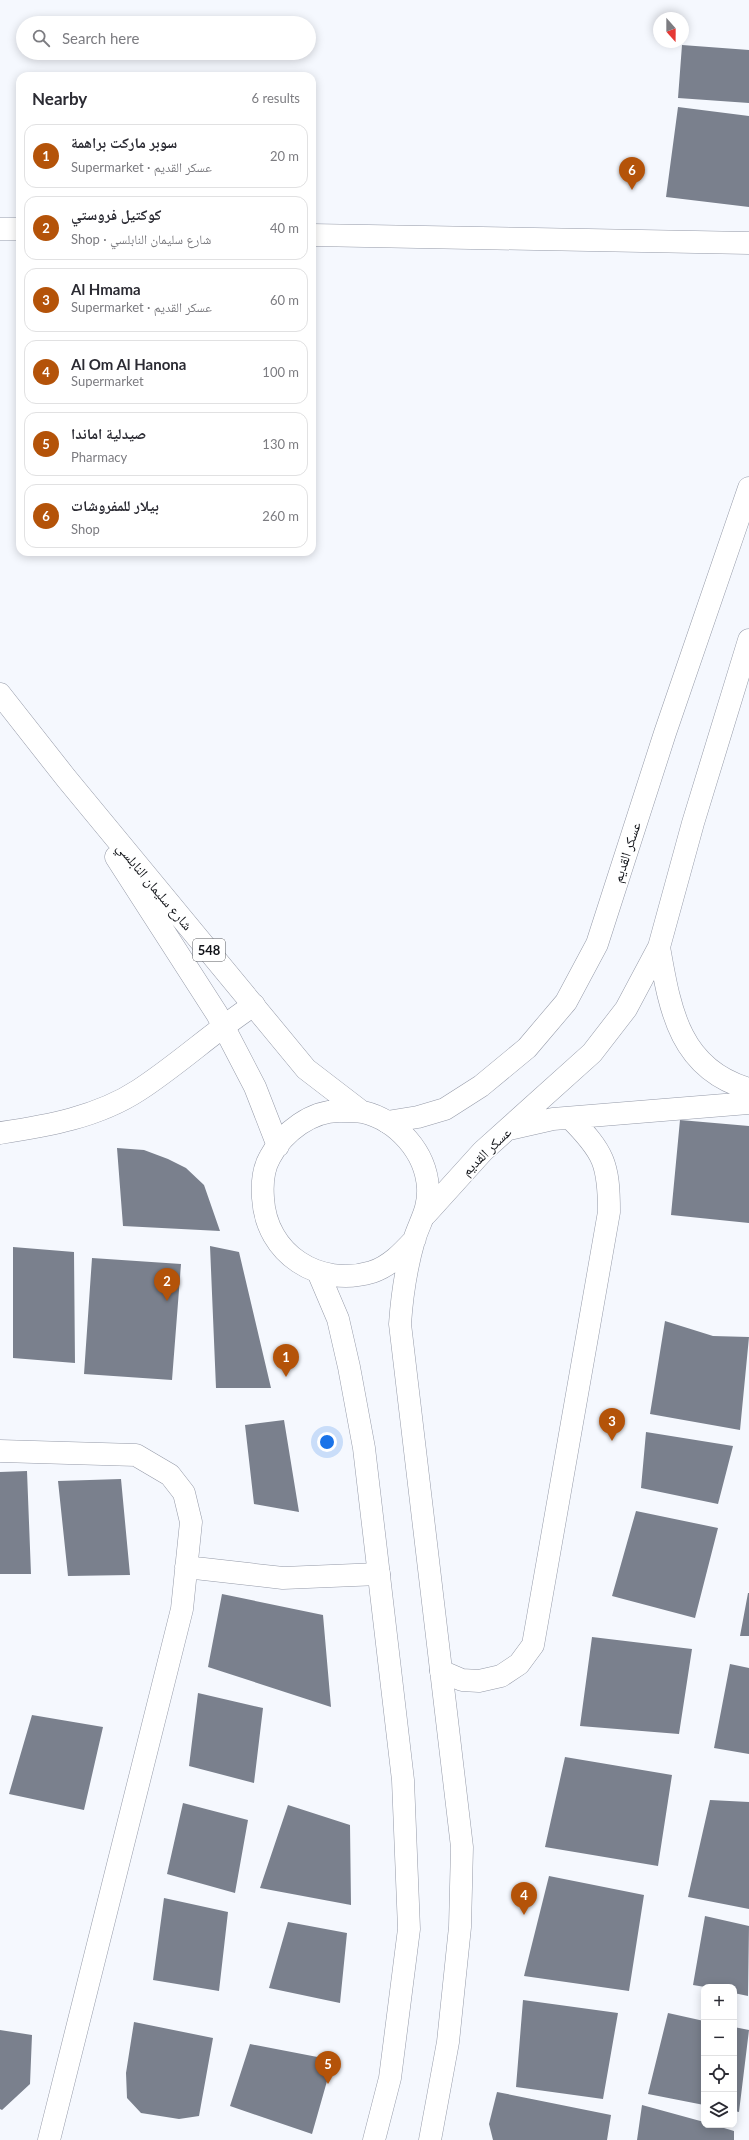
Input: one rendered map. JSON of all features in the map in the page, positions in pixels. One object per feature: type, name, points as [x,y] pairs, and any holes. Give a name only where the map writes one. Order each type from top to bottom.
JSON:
[{"type":"street","points":[[0,228],[16,229]]},
{"type":"street","points":[[316,235],[749,243]]},
{"type":"street","name":"عسكر القديم","points":[[387,1122],[418,1117],[445,1109],[481,1086],[528,1048],[566,1002],[597,944],[665,733],[749,488]]},
{"type":"street","name":"عسكر القديم","points":[[426,1214],[483,1151],[592,1052],[626,1008],[659,947],[693,823],[742,683],[749,640]]},
{"type":"street","name":"شارع سليمان النابلسي","points":[[0,694],[66,778],[306,1069],[362,1112]]},
{"type":"street","name":"شارع سليمان النابلسي","points":[[66,778],[222,1025],[256,1087],[278,1146]]},
{"type":"street","points":[[659,947],[669,1004],[680,1031],[694,1054],[714,1073],[749,1089]]},
{"type":"street","points":[[0,1133],[40,1127],[91,1113],[125,1097],[138,1090],[222,1025],[254,1005]]},
{"type":"street","points":[[508,1129],[553,1119],[749,1103]]},
{"type":"street","points":[[415,1239],[397,1259],[373,1272],[346,1277],[318,1272],[293,1259],[274,1238],[264,1212],[262,1184],[270,1157],[286,1134],[309,1118],[335,1111],[362,1112],[387,1122],[408,1138],[422,1161],[428,1187],[426,1214],[415,1239],[403,1284],[400,1324],[462,1847],[460,1927],[448,2042],[430,2140]]},
{"type":"street","points":[[441,1671],[462,1680],[479,1681],[501,1676],[519,1664],[533,1645],[609,1212],[609,1179],[604,1160],[588,1136],[570,1118]]},
{"type":"street","points":[[318,1272],[338,1319],[349,1367],[364,1448],[403,1780],[409,1929],[390,2078],[374,2140]]},
{"type":"street","points":[[0,1451],[136,1455],[170,1475],[184,1493],[191,1522],[182,1609],[49,2140]]},
{"type":"street","points":[[186,1568],[283,1578],[379,1574]]},
{"type":"building","points":[[689,46],[749,50],[749,103],[678,98],[682,48],[689,48]]},
{"type":"building","points":[[678,107],[749,116],[749,207],[666,197]]},
{"type":"building","points":[[680,1120],[749,1126],[749,1223],[671,1215]]},
{"type":"building","points":[[117,1148],[144,1150],[186,1168],[204,1185],[220,1231],[123,1226]]},
{"type":"building","points":[[210,1246],[239,1252],[271,1388],[216,1388]]},
{"type":"building","points":[[13,1247],[74,1252],[75,1363],[13,1358]]},
{"type":"building","points":[[92,1258],[181,1264],[172,1380],[84,1374]]},
{"type":"building","points":[[665,1321],[713,1336],[749,1337],[740,1430],[650,1414]]},
{"type":"building","points":[[284,1420],[299,1512],[254,1504],[245,1425]]},
{"type":"building","points":[[646,1432],[733,1446],[718,1504],[641,1488]]},
{"type":"building","points":[[27,1471],[31,1574],[0,1574],[0,1472]]},
{"type":"building","points":[[121,1479],[130,1575],[68,1576],[58,1481]]},
{"type":"building","points":[[636,1511],[718,1528],[695,1618],[612,1596]]},
{"type":"building","points":[[748,1593],[749,1636],[740,1636]]},
{"type":"building","points":[[222,1594],[323,1615],[331,1707],[208,1667]]},
{"type":"building","points":[[592,1637],[692,1649],[679,1734],[580,1726]]},
{"type":"building","points":[[730,1664],[749,1668],[749,1754],[714,1748]]},
{"type":"building","points":[[198,1693],[263,1708],[254,1783],[189,1766]]},
{"type":"building","points":[[32,1715],[103,1727],[84,1810],[9,1794]]},
{"type":"building","points":[[565,1757],[672,1775],[658,1866],[545,1847]]},
{"type":"building","points":[[710,1800],[749,1802],[749,1909],[688,1897]]},
{"type":"building","points":[[183,1803],[248,1820],[235,1893],[167,1874]]},
{"type":"building","points":[[288,1805],[350,1825],[351,1905],[260,1888]]},
{"type":"building","points":[[549,1876],[644,1895],[629,1991],[524,1976]]},
{"type":"building","points":[[164,1898],[228,1912],[219,1991],[153,1980]]},
{"type":"building","points":[[705,1916],[749,1926],[748,1996],[737,1994],[737,1984],[701,1984],[701,1986],[693,1985]]},
{"type":"building","points":[[288,1922],[347,1933],[340,2003],[269,1988]]},
{"type":"building","points":[[523,2000],[618,2013],[603,2099],[516,2087]]},
{"type":"building","points":[[668,2013],[701,2020],[701,2104],[648,2094]]},
{"type":"building","points":[[134,2022],[213,2038],[199,2116],[179,2119],[141,2113],[127,2098],[126,2073]]},
{"type":"building","points":[[737,2028],[749,2030],[739,2112],[737,2112]]},
{"type":"building","points":[[0,2030],[32,2035],[30,2084],[2,2110],[0,2109]]},
{"type":"building","points":[[250,2044],[333,2060],[312,2134],[230,2106]]},
{"type":"building","points":[[497,2092],[611,2115],[607,2140],[493,2140],[489,2124]]},
{"type":"building","points":[[642,2105],[701,2121],[701,2128],[724,2128],[734,2131],[734,2140],[637,2140]]},
{"type":"place","name":"بيلار للمفروشات","points":[[632,190]]},
{"type":"place","name":"كوكتيل فروستي","points":[[167,1301]]},
{"type":"place","name":"سوبر ماركت براهمة","points":[[286,1377]]},
{"type":"place","name":"Al Hmama","points":[[612,1441]]},
{"type":"place","name":"Al Om Al Hanona","points":[[524,1915]]},
{"type":"place","name":"صيدلية اماندا","points":[[328,2084]]}]
